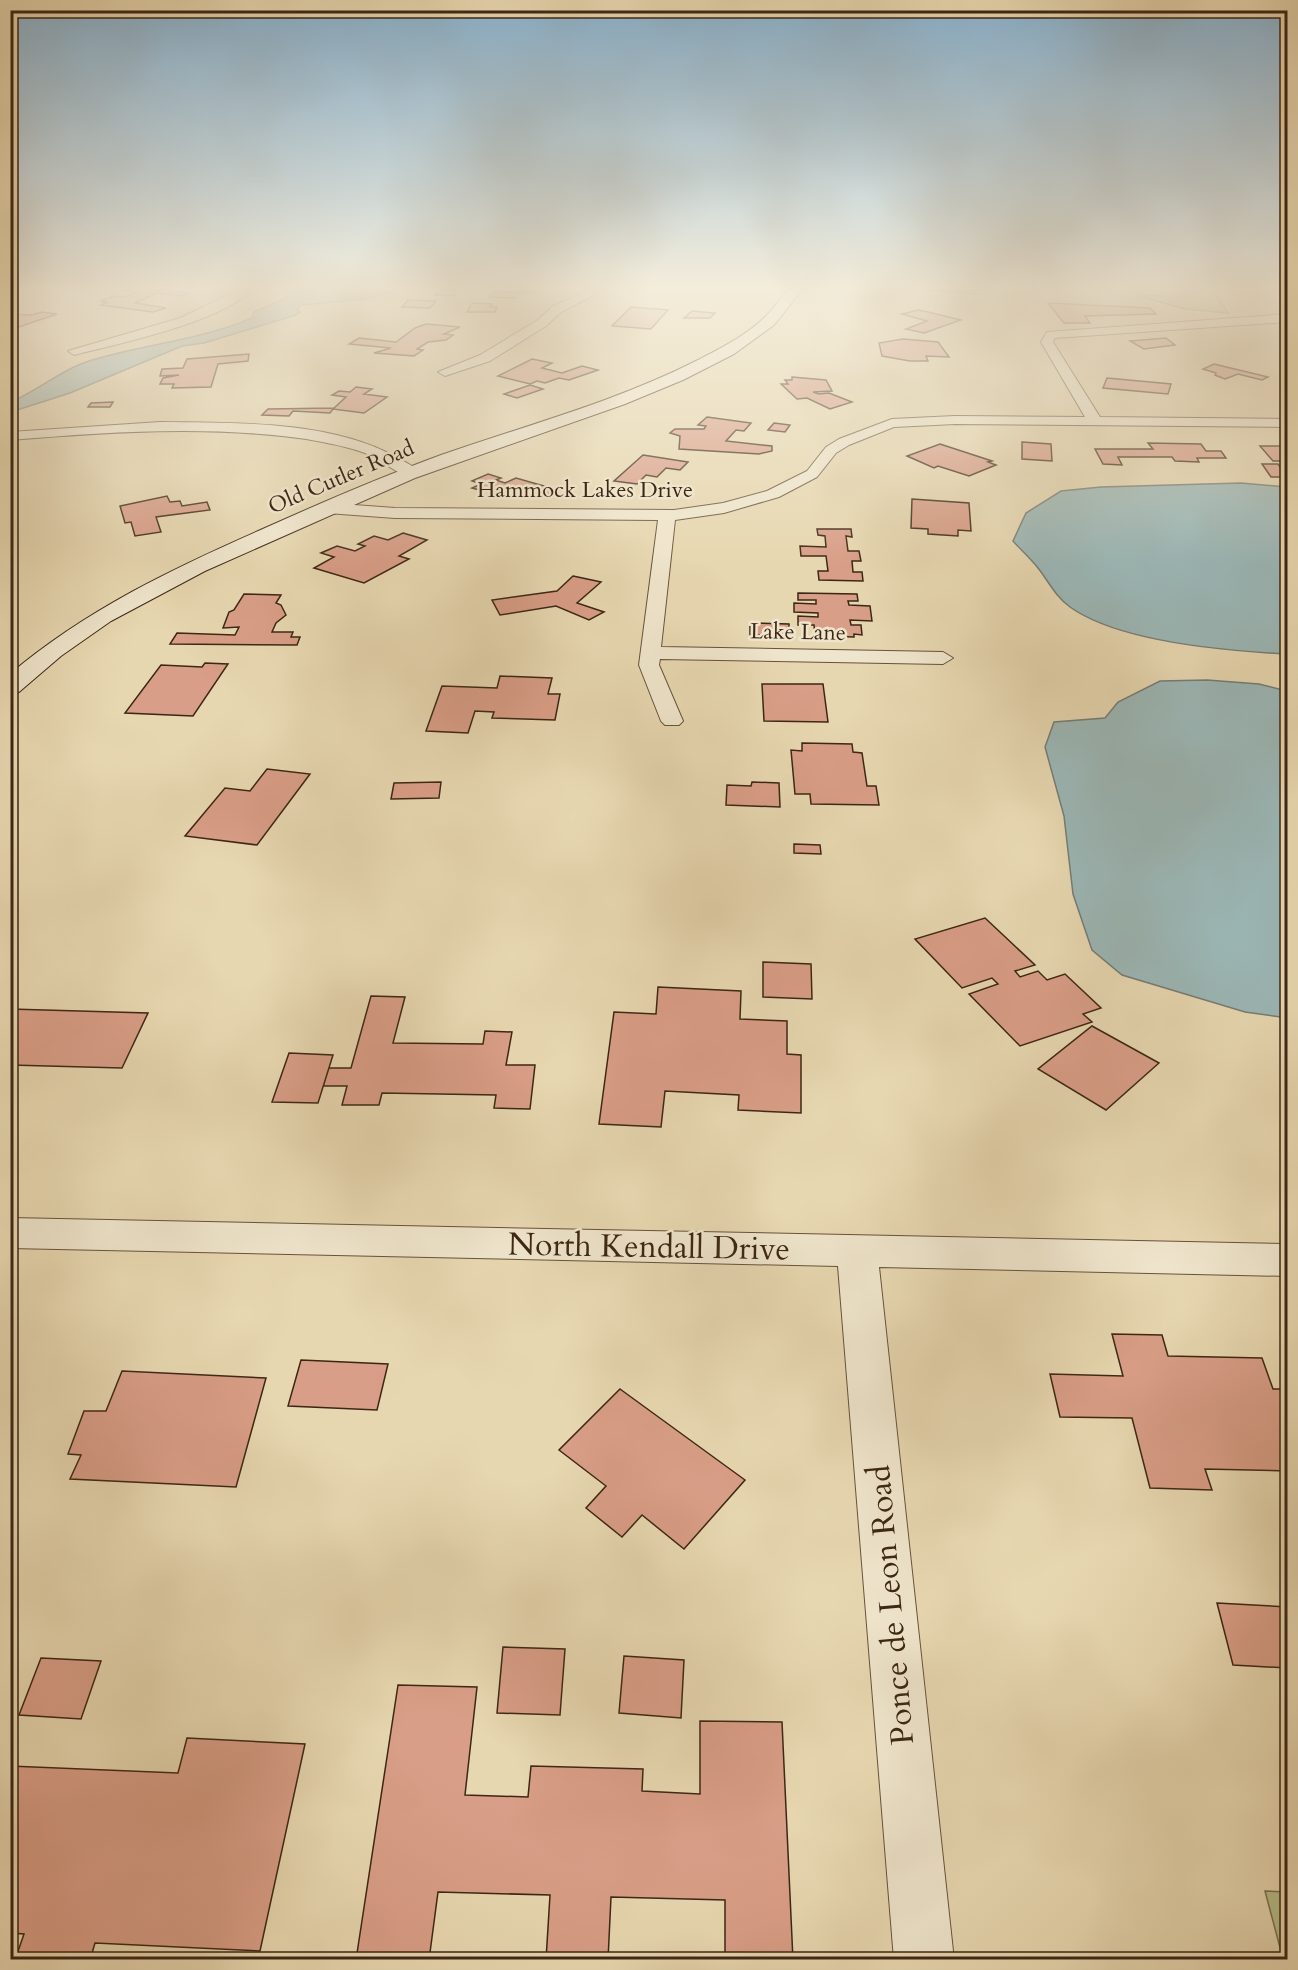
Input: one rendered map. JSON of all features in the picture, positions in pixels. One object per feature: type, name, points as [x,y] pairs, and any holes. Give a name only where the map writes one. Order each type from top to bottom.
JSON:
[{"type":"main road","name":"Old Cutler Road","points":[[10,687],[59,646],[118,608],[178,575],[411,472],[666,382]]},
{"type":"main road","name":"North Kendall Drive","points":[[10,1233],[1287,1260]]},
{"type":"main road","name":"Ponce de Leon Road","points":[[857,1251],[924,1959]]},
{"type":"street","points":[[1071,382],[1095,421]]},
{"type":"street","name":"Hammock Lakes Drive","points":[[327,508],[395,513],[668,516],[724,508],[773,494],[812,474],[831,450],[844,441],[892,423],[941,420],[1287,423]]},
{"type":"street","points":[[10,436],[73,430],[208,428],[278,431],[321,437],[396,460],[411,472]]},
{"type":"street","points":[[194,442],[208,428]]},
{"type":"street","points":[[10,448],[194,442],[247,444]]},
{"type":"street","points":[[343,458],[374,468],[411,472]]},
{"type":"street","points":[[668,516],[648,665],[672,721]]},
{"type":"street","name":"Lake Lane","points":[[651,652],[943,658]]},
{"type":"green space","points":[[1265,1891],[1287,1892],[1287,1959],[1283,1959]]},
{"type":"water","points":[[48,382],[96,382],[11,412],[11,402]]},
{"type":"water","points":[[1241,483],[1287,487],[1287,654],[1175,642],[1116,629],[1091,619],[1070,607],[1060,598],[1013,541],[1026,513],[1061,491],[1101,487]]},
{"type":"water","points":[[1207,680],[1259,684],[1287,691],[1287,1018],[1245,1012],[1122,975],[1092,950],[1073,894],[1064,816],[1045,747],[1054,722],[1105,718],[1118,702],[1160,681]]},
{"type":"building","points":[[161,382],[213,382],[211,387],[172,388],[174,384],[160,384]]},
{"type":"building","points":[[786,382],[827,382],[832,391],[813,392],[829,393],[852,402],[830,409],[807,398],[797,399],[781,384],[788,384]]},
{"type":"building","points":[[1105,382],[1171,384],[1168,394],[1103,388]]},
{"type":"building","points":[[530,385],[543,389],[517,398],[504,394]]},
{"type":"building","points":[[356,387],[372,389],[364,394],[387,397],[364,413],[333,409],[330,413],[293,411],[289,416],[262,415],[268,409],[334,408],[346,397],[332,395],[339,391],[350,392]]},
{"type":"building","points":[[113,402],[110,407],[88,407],[91,403]]},
{"type":"building","points":[[707,417],[751,423],[744,431],[736,430],[726,441],[772,446],[772,451],[759,454],[679,449],[680,436],[670,433],[675,429],[704,429],[706,426],[698,425]]},
{"type":"building","points":[[774,423],[790,425],[785,432],[768,430]]},
{"type":"building","points":[[1022,442],[1051,444],[1052,461],[1022,459]]},
{"type":"building","points":[[1148,443],[1201,444],[1206,451],[1221,451],[1226,458],[1197,458],[1199,462],[1175,461],[1172,457],[1118,457],[1122,465],[1103,464],[1095,449],[1153,449]]},
{"type":"building","points":[[940,444],[992,461],[988,462],[996,465],[969,476],[938,466],[934,468],[907,456]]},
{"type":"building","points":[[1260,446],[1282,446],[1288,451],[1288,461],[1273,461]]},
{"type":"building","points":[[643,455],[688,462],[680,470],[666,468],[657,477],[646,475],[637,484],[614,481]]},
{"type":"building","points":[[1262,464],[1278,464],[1288,477],[1271,477]]},
{"type":"building","points":[[488,474],[501,478],[496,480],[505,483],[516,478],[558,490],[542,498],[513,489],[507,492],[492,487],[483,491],[472,488],[481,484],[472,481]]},
{"type":"building","points":[[167,496],[170,502],[180,501],[182,506],[207,502],[210,510],[156,517],[161,532],[135,536],[131,522],[125,523],[120,506]]},
{"type":"building","points":[[912,499],[969,503],[971,531],[958,530],[958,536],[928,534],[928,529],[911,528]]},
{"type":"building","points":[[817,529],[851,529],[852,537],[846,536],[848,551],[859,551],[861,561],[852,561],[853,572],[862,572],[863,581],[819,580],[818,571],[828,571],[826,556],[801,556],[800,546],[826,547],[825,536],[818,535]]},
{"type":"building","points":[[403,533],[427,540],[399,556],[409,559],[364,583],[314,568],[334,557],[321,553],[337,546],[355,551],[365,546],[358,544],[374,536],[388,540]]},
{"type":"building","points":[[573,576],[601,582],[577,603],[604,612],[589,620],[556,606],[500,615],[492,600],[557,591]]},
{"type":"building","points":[[798,593],[857,594],[858,601],[848,601],[849,605],[870,606],[872,621],[850,620],[851,625],[861,625],[862,635],[854,634],[854,637],[815,636],[814,625],[798,625],[798,616],[818,617],[818,613],[794,612],[794,603],[816,604],[816,600],[798,600]]},
{"type":"building","points":[[244,594],[281,595],[276,603],[281,605],[286,615],[276,623],[272,632],[293,632],[291,637],[300,637],[297,645],[170,644],[177,633],[235,635],[239,627],[223,628],[229,612],[234,610]]},
{"type":"building","points":[[750,623],[789,624],[789,636],[750,635]]},
{"type":"building","points":[[205,663],[228,664],[193,716],[125,713],[161,665],[202,667]]},
{"type":"building","points":[[500,676],[552,678],[548,694],[560,694],[555,720],[492,718],[494,712],[475,711],[468,733],[426,731],[442,686],[497,688]]},
{"type":"building","points":[[762,684],[823,684],[828,722],[764,721]]},
{"type":"building","points":[[802,743],[852,744],[853,752],[862,753],[867,786],[876,786],[879,805],[811,804],[810,794],[795,794],[791,750],[802,751]]},
{"type":"building","points":[[267,769],[310,774],[257,845],[185,836],[225,788],[250,791]]},
{"type":"building","points":[[441,782],[439,798],[391,799],[394,783]]},
{"type":"building","points":[[752,782],[779,783],[780,807],[726,805],[727,785],[751,786]]},
{"type":"building","points":[[794,844],[820,845],[821,854],[794,853]]},
{"type":"building","points":[[985,918],[1035,965],[1015,971],[1020,977],[1038,971],[1047,980],[1065,974],[1101,1008],[1083,1014],[1092,1022],[1020,1046],[969,994],[998,984],[992,978],[962,988],[915,939]]},
{"type":"building","points":[[763,962],[811,964],[812,999],[763,997]]},
{"type":"building","points":[[658,987],[741,991],[740,1019],[787,1021],[787,1054],[801,1055],[801,1113],[738,1110],[739,1095],[665,1091],[661,1127],[599,1124],[614,1012],[656,1014]]},
{"type":"building","points":[[371,996],[405,997],[393,1043],[483,1044],[485,1031],[512,1032],[506,1065],[535,1065],[530,1109],[494,1108],[496,1095],[382,1093],[379,1105],[342,1105],[347,1086],[323,1086],[328,1068],[351,1068]]},
{"type":"building","points":[[10,1009],[148,1013],[122,1068],[10,1065]]},
{"type":"building","points":[[1092,1026],[1159,1063],[1106,1110],[1038,1069]]},
{"type":"building","points":[[289,1053],[333,1055],[318,1103],[272,1102]]},
{"type":"building","points":[[1112,1334],[1162,1335],[1168,1356],[1262,1358],[1273,1389],[1285,1389],[1288,1396],[1288,1471],[1205,1469],[1212,1490],[1150,1488],[1132,1418],[1060,1417],[1050,1374],[1123,1376]]},
{"type":"building","points":[[301,1360],[388,1364],[377,1410],[288,1406]]},
{"type":"building","points":[[122,1371],[266,1378],[236,1487],[70,1479],[81,1455],[68,1454],[84,1411],[106,1411]]},
{"type":"building","points":[[620,1389],[745,1480],[684,1549],[642,1515],[622,1537],[586,1508],[606,1486],[559,1450]]},
{"type":"building","points":[[1217,1603],[1288,1607],[1288,1668],[1233,1665]]},
{"type":"building","points":[[503,1647],[565,1649],[560,1715],[497,1713]]},
{"type":"building","points":[[624,1656],[684,1660],[681,1718],[619,1713]]},
{"type":"building","points":[[41,1658],[101,1661],[81,1719],[19,1715]]},
{"type":"building","points":[[398,1685],[477,1687],[465,1795],[528,1797],[531,1766],[643,1769],[642,1791],[700,1794],[700,1721],[782,1722],[793,1960],[725,1960],[725,1900],[611,1897],[608,1960],[546,1960],[550,1895],[438,1892],[429,1960],[356,1960]]},
{"type":"building","points":[[187,1738],[305,1744],[260,1951],[95,1943],[90,1960],[15,1960],[24,1934],[10,1933],[10,1766],[178,1773]]}]
